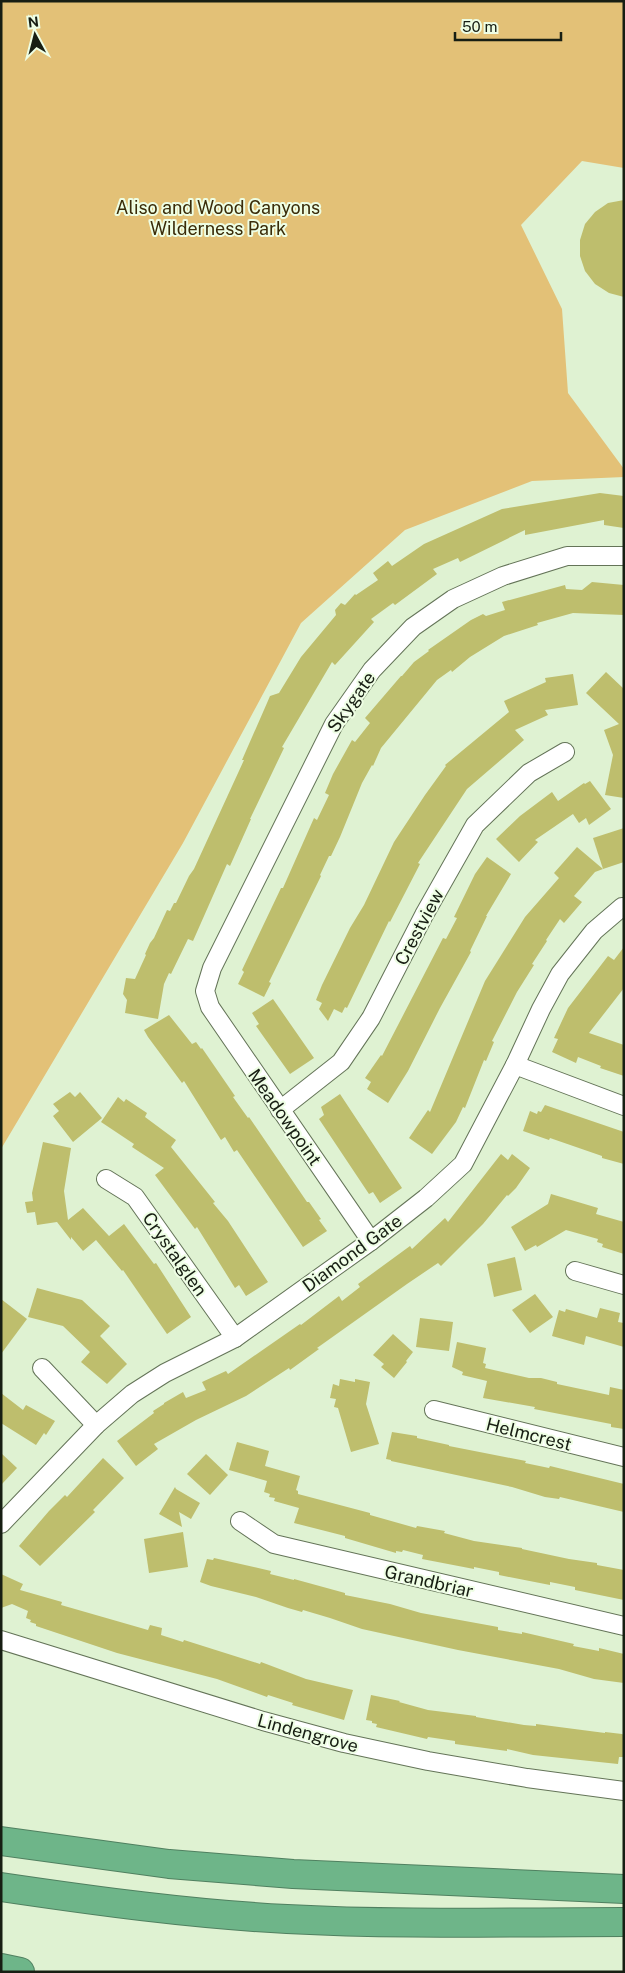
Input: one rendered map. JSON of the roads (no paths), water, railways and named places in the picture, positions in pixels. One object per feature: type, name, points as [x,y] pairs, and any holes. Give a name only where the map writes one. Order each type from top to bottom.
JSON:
[{"type":"highway","points":[[1,1841],[170,1864],[293,1874],[624,1889]]},
{"type":"highway","points":[[1,1887],[141,1907],[286,1919],[411,1924],[624,1922]]},
{"type":"highway","points":[[1,1968],[20,1972]]},
{"type":"street","name":"Skygate","points":[[205,991],[212,968],[334,724],[372,670],[413,627],[453,599],[503,576],[567,556],[624,556]]},
{"type":"street","name":"Crestview","points":[[280,1110],[341,1062],[371,1018],[424,915],[475,825],[529,773],[565,752]]},
{"type":"street","name":"Diamond Gate","points":[[1,1524],[96,1425],[132,1394],[165,1373],[235,1338],[371,1241],[426,1198],[463,1164],[560,974],[594,931],[622,907]]},
{"type":"street","name":"Meadowpoint","points":[[205,991],[210,1007],[371,1241]]},
{"type":"street","points":[[515,1065],[624,1106]]},
{"type":"street","name":"Crystalglen","points":[[106,1179],[135,1197],[235,1338]]},
{"type":"street","points":[[575,1271],[624,1285]]},
{"type":"street","points":[[42,1368],[96,1425]]},
{"type":"street","name":"Helmcrest","points":[[434,1410],[624,1457]]},
{"type":"street","name":"Grandbriar","points":[[240,1521],[274,1544],[624,1626]]},
{"type":"street","name":"Lindengrove","points":[[1,1640],[262,1721],[344,1743],[437,1763],[527,1778],[624,1791]]},
{"type":"park label","name":"Aliso and Wood Canyons Wilderness Park","points":[[218,217]]}]
